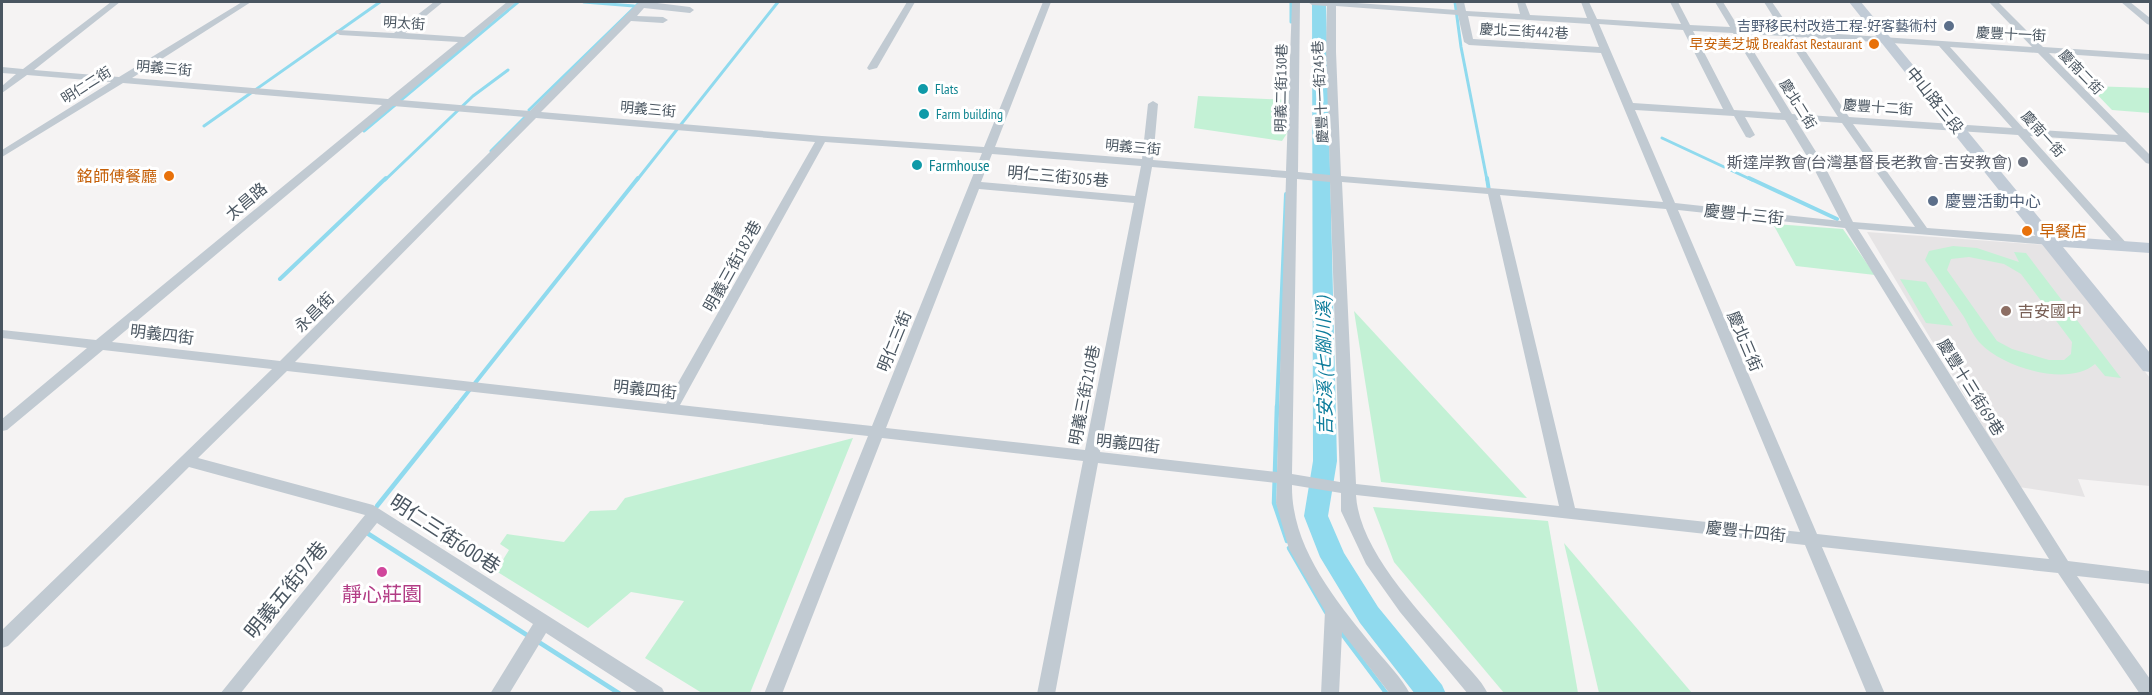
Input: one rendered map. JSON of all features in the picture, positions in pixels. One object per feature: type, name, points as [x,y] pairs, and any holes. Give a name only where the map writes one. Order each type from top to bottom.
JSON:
[{"type":"street","points":[[2,90],[116,2]]},
{"type":"street","name":"明仁二街","points":[[2,154],[246,2]]},
{"type":"street","points":[[397,35],[439,2]]},
{"type":"street","name":"太昌路","points":[[2,426],[512,2]]},
{"type":"street","points":[[872,68],[911,2]]},
{"type":"street","name":"明仁三街","points":[[772,693],[1047,2]]},
{"type":"street","name":"明義二街130巷","points":[[1296,2],[1290,480],[1284,503],[1297,549],[1334,610],[1401,693]]},
{"type":"street","name":"慶豐十一街","points":[[1312,2],[2151,57]]},
{"type":"street","name":"慶豐十一街245巷","points":[[1332,2],[1331,44],[1346,488],[1349,512],[1358,536],[1385,578],[1479,693]]},
{"type":"street","points":[[1460,2],[1463,13]]},
{"type":"street","points":[[1521,2],[1526,17]]},
{"type":"street","name":"慶北三街","points":[[1585,2],[1876,693]]},
{"type":"street","points":[[1674,2],[1733,112],[1750,135]]},
{"type":"street","name":"慶北二街","points":[[1719,2],[1817,163],[1848,225]]},
{"type":"street","points":[[1768,2],[1845,120],[1923,230]]},
{"type":"street","name":"中山路三段","points":[[1855,2],[2151,366]]},
{"type":"street","name":"慶南二街","points":[[1993,2],[2151,161]]},
{"type":"street","points":[[2125,2],[2151,22]]},
{"type":"street","points":[[644,3],[689,8]]},
{"type":"street","name":"永昌街","points":[[2,641],[283,366],[532,113],[644,3]]},
{"type":"street","name":"慶北三街442巷","points":[[1463,13],[1469,42],[1607,50]]},
{"type":"street","points":[[630,18],[663,20]]},
{"type":"street","name":"明太街","points":[[340,32],[465,40]]},
{"type":"street","name":"慶南一街","points":[[1941,43],[2122,246]]},
{"type":"street","name":"明義三街","points":[[2,70],[822,139],[987,150],[1337,179]]},
{"type":"street","name":"明義三街210巷","points":[[1046,693],[1147,164],[1153,104]]},
{"type":"street","name":"慶豐十二街","points":[[1627,106],[2128,139]]},
{"type":"street","name":"明義三街182巷","points":[[670,410],[822,139]]},
{"type":"street","name":"慶豐十三街","points":[[1337,179],[1670,206],[1848,225],[2151,248]]},
{"type":"street","name":"明仁三街305巷","points":[[973,185],[1140,200]]},
{"type":"street","points":[[1493,192],[1568,512]]},
{"type":"street","name":"慶豐十三街69巷","points":[[1848,225],[2063,568],[2151,693]]},
{"type":"street","name":"明義四街","points":[[2,334],[1346,488]]},
{"type":"street","name":"明仁三街600巷","points":[[187,461],[367,509],[656,693]]},
{"type":"street","name":"慶豐十四街","points":[[1346,488],[2151,577]]},
{"type":"street","name":"明義五街97巷","points":[[229,693],[375,514]]},
{"type":"street","points":[[1330,693],[1334,610]]},
{"type":"street","points":[[499,693],[544,622]]},
{"type":"shaded area","name":"吉安國中","points":[[1867,232],[2046,245],[2150,378],[2150,486],[2078,479],[2085,497],[2019,487]]},
{"type":"green space","points":[[2089,86],[2150,88],[2150,113],[2112,110]]},
{"type":"green space","points":[[1198,96],[1292,100],[1293,124],[1282,141],[1194,128]]},
{"type":"green space","points":[[1773,224],[1843,229],[1875,275],[1796,266]]},
{"type":"green space","points":[[1953,246],[1977,248],[2019,262],[2014,252],[2026,253],[2121,378],[2105,376],[2095,364],[2084,371],[2069,374],[2037,372],[2020,367],[1991,353],[1976,338],[1925,260],[1929,251]],"holes":[[[1969,257],[2004,264],[2021,274],[2072,342],[2071,354],[2064,360],[2049,360],[2012,349],[1997,341],[1947,270],[1951,259]]]},
{"type":"green space","points":[[1900,279],[1926,282],[1953,326],[1926,323]]},
{"type":"green space","points":[[1354,311],[1527,498],[1381,482]]},
{"type":"green space","points":[[853,438],[750,693],[702,693],[645,658],[684,601],[631,592],[588,628],[496,571],[509,550],[500,544],[507,534],[564,542],[590,511],[616,510],[625,498]]},
{"type":"green space","points":[[1373,507],[1548,521],[1578,693],[1504,693],[1394,562]]},
{"type":"green space","points":[[1564,543],[1692,693],[1599,693]]},
{"type":"waterway","points":[[204,126],[380,2]]},
{"type":"waterway","points":[[364,131],[518,2]]},
{"type":"waterway","points":[[584,2],[634,6]]},
{"type":"waterway","points":[[529,110],[640,2]]},
{"type":"waterway","points":[[637,180],[778,2]]},
{"type":"waterway","points":[[1291,2],[1291,22]]},
{"type":"waterway","name":"吉安溪 (七腳川溪)","points":[[1319,2],[1325,461],[1316,516],[1333,557],[1369,615],[1432,694]]},
{"type":"waterway","points":[[1455,2],[1461,47],[1487,180]]},
{"type":"waterway","points":[[385,180],[473,96],[508,70]]},
{"type":"waterway","points":[[491,151],[525,117]]},
{"type":"waterway","points":[[1662,138],[1752,180]]},
{"type":"waterway","points":[[280,279],[386,178]]},
{"type":"waterway","points":[[456,407],[638,178]]},
{"type":"waterway","points":[[1487,178],[1489,191]]},
{"type":"waterway","points":[[1749,178],[1837,219]]},
{"type":"waterway","points":[[1277,407],[1286,194]]},
{"type":"waterway","points":[[377,506],[457,406]]},
{"type":"waterway","points":[[1277,406],[1274,503],[1287,541]]},
{"type":"waterway","points":[[367,533],[530,637]]},
{"type":"waterway","points":[[1289,548],[1326,612]]},
{"type":"waterway","points":[[1339,630],[1387,694]]},
{"type":"waterway","points":[[537,641],[620,694]]},
{"type":"place","name":"吉野移民村改造工程-好客藝術村","points":[[1949,26]]},
{"type":"place","name":"早安美芝城 Breakfast Restaurant","points":[[1874,44]]},
{"type":"place","name":"Flats","points":[[923,89]]},
{"type":"place","name":"Farm building","points":[[924,114]]},
{"type":"place","name":"斯達岸教會(台灣基督長老教會-吉安教會)","points":[[2023,162]]},
{"type":"place","name":"Farmhouse","points":[[917,165]]},
{"type":"place","name":"銘師傅餐廳","points":[[169,176]]},
{"type":"place","name":"慶豐活動中心","points":[[1933,201]]},
{"type":"place","name":"早餐店","points":[[2027,231]]},
{"type":"place","name":"吉安國中","points":[[2006,311]]},
{"type":"place","name":"靜心莊園","points":[[382,572]]}]
